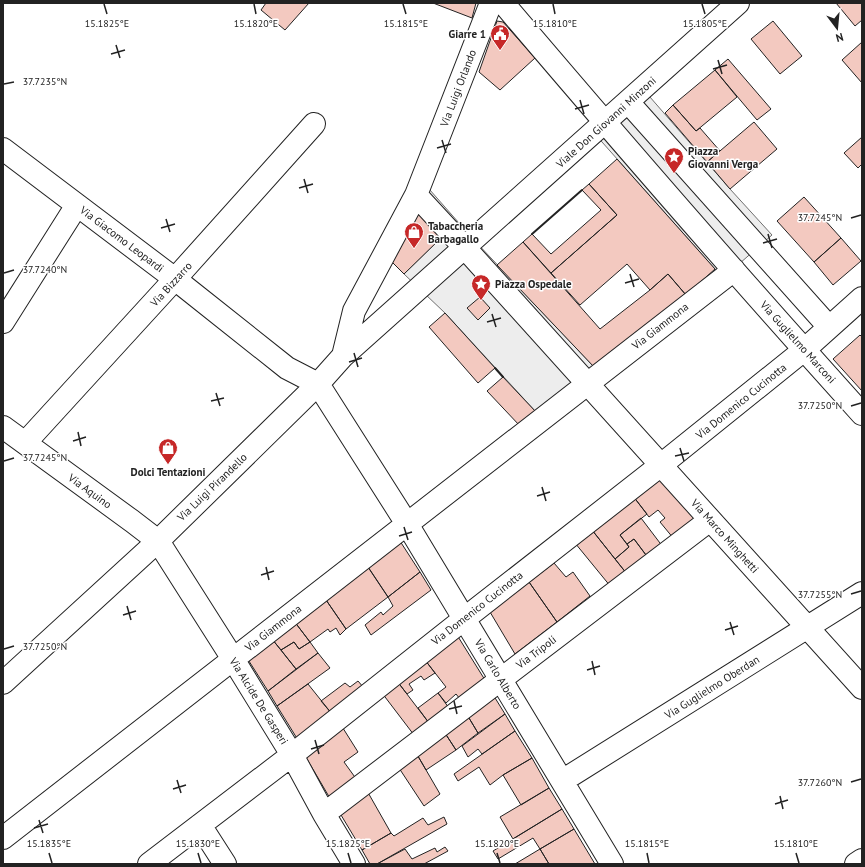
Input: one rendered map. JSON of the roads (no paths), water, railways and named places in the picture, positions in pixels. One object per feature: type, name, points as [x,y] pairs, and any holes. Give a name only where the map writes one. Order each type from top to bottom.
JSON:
[{"type":"street","name":"Via Luigi Orlando","points":[[343,356],[354,311],[416,196],[491,3]]},
{"type":"street","points":[[503,3],[605,123]]},
{"type":"street","name":"Viale Don Giovanni Minzoni","points":[[419,289],[738,3]]},
{"type":"street","points":[[628,102],[829,327]]},
{"type":"street","name":"Via Guglielmo Marconi","points":[[605,123],[862,414]]},
{"type":"street","name":"Via Bizzarro","points":[[25,443],[314,124]]},
{"type":"street","name":"Via Giacomo Leopardi","points":[[3,149],[175,279],[287,368],[318,384]]},
{"type":"street","name":"Via Marco Minghetti","points":[[416,196],[469,244],[587,383],[862,688]]},
{"type":"street","points":[[3,322],[77,205]]},
{"type":"street","name":"Via Giammona","points":[[3,838],[734,270]]},
{"type":"street","name":"Via Luigi Pirandello","points":[[3,683],[158,541],[318,384],[343,356],[419,289]]},
{"type":"street","name":"Via Domenico Cucinotta","points":[[149,864],[292,755],[661,465],[804,350],[862,298]]},
{"type":"street","name":"Via Carlo Alberto","points":[[318,384],[407,524],[612,864]]},
{"type":"street","name":"Via Aquino","points":[[3,427],[158,541]]},
{"type":"street","name":"Via Tripoli","points":[[324,814],[710,520]]},
{"type":"street","name":"Via Alcide De Gasperi","points":[[158,541],[292,755],[324,814],[354,864]]},
{"type":"street","name":"Via Guglielmo Oberdan","points":[[562,781],[862,593]]},
{"type":"street","points":[[200,825],[225,864]]},
{"type":"street","points":[[856,864],[862,860]]},
{"type":"place","name":"Giarre 1","points":[[500,51]]},
{"type":"place","name":"Piazza Giovanni Verga","points":[[674,174]]},
{"type":"place","name":"Tabaccheria Barbagallo","points":[[414,249]]},
{"type":"place","name":"Piazza Ospedale","points":[[481,301]]},
{"type":"place","name":"Dolci Tentazioni","points":[[168,465]]}]
